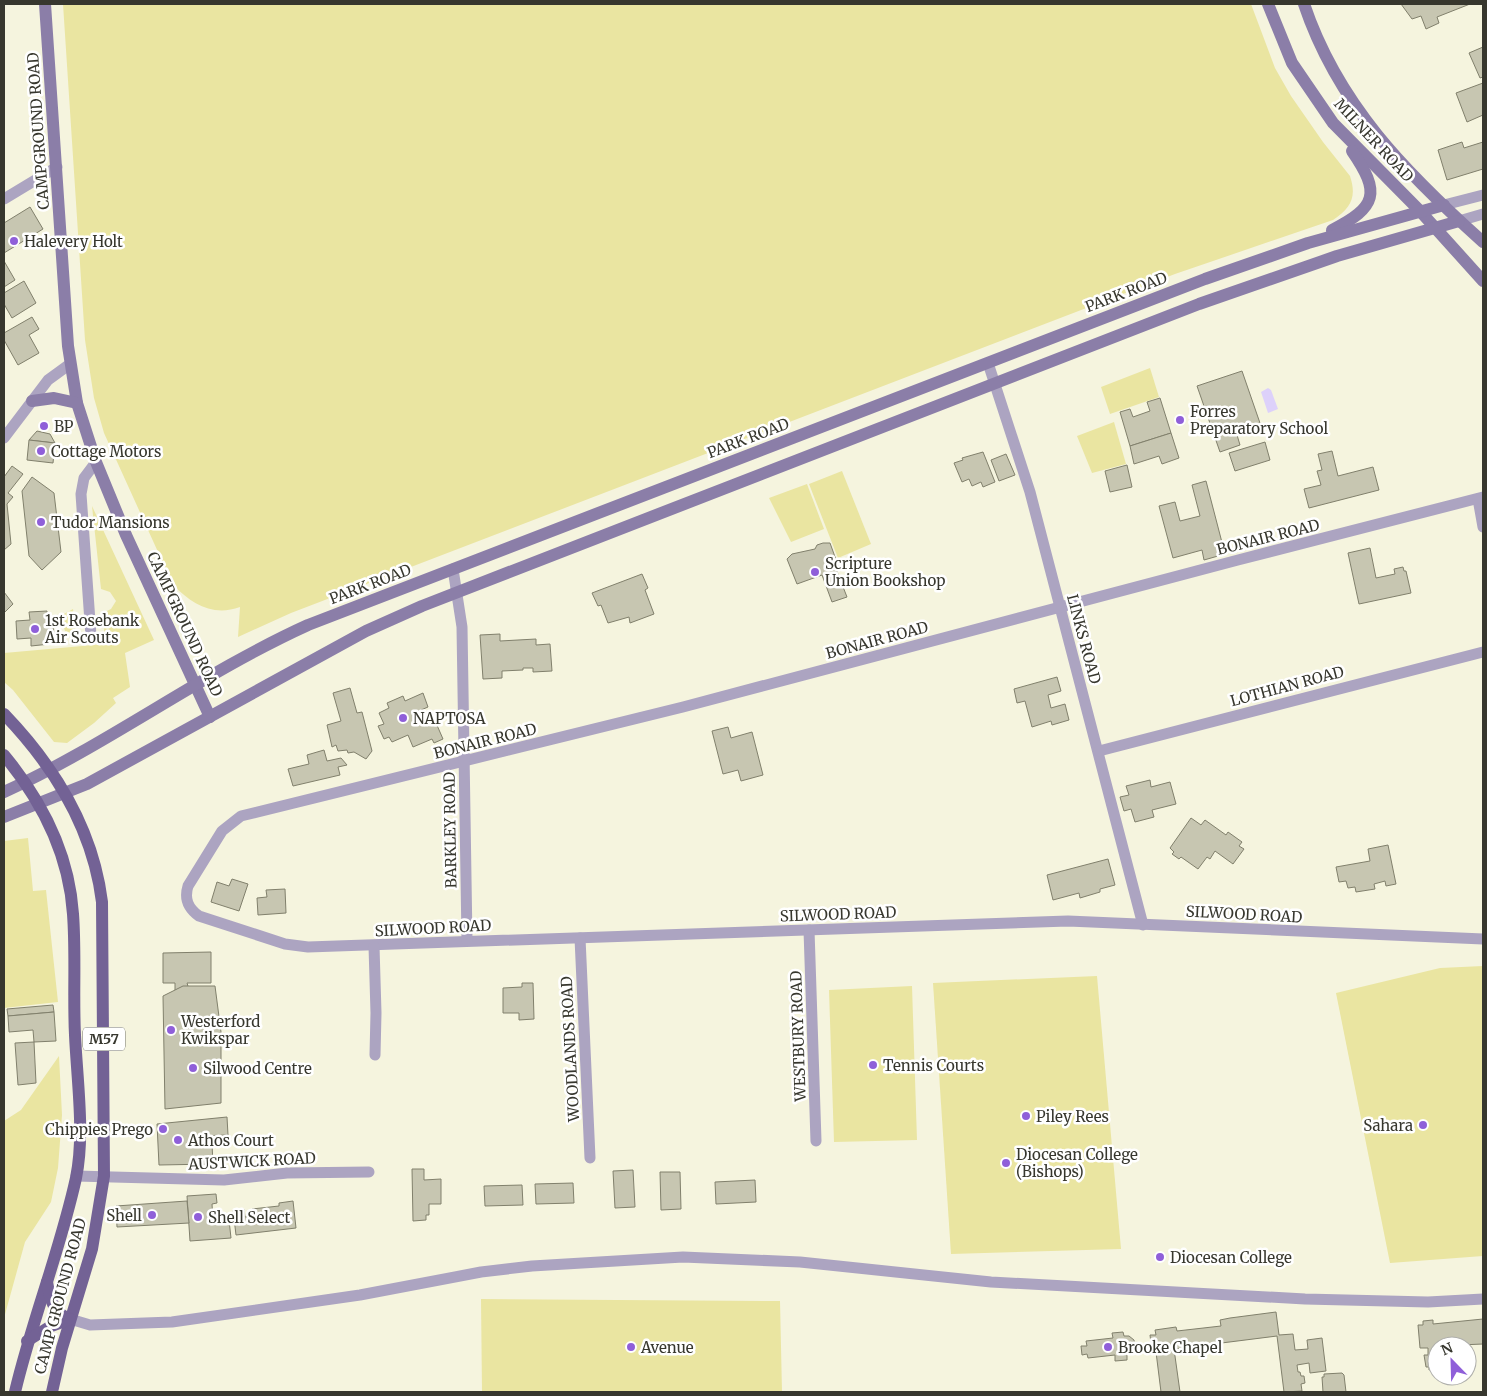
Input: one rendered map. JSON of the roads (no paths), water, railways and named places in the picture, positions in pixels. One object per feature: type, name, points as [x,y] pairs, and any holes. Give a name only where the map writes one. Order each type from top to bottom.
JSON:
[{"type":"main road","name":"CAMPGROUND ROAD","points":[[46,4],[70,364],[77,403],[96,462],[126,535],[210,717]]},
{"type":"main road","name":"MILNER ROAD","points":[[1268,4],[1292,63],[1333,123],[1420,211],[1483,281]]},
{"type":"main road","name":"MILNER ROAD","points":[[1304,4],[1323,50],[1352,104],[1387,147],[1459,221],[1483,242]]},
{"type":"main road","points":[[1308,243],[1359,216],[1369,198],[1370,183],[1366,173],[1333,123]]},
{"type":"main road","name":"PARK ROAD","points":[[4,792],[49,770],[195,684],[272,642],[308,626],[1196,283],[1308,243],[1444,205]]},
{"type":"main road","points":[[4,817],[67,794],[366,632],[457,592],[994,383],[1285,273],[1459,221]]},
{"type":"main road","points":[[32,401],[54,398],[77,403]]},
{"type":"main road","name":"M57","points":[[4,714],[67,794]]},
{"type":"main road","name":"M57","points":[[4,755],[40,805]]},
{"type":"main road","name":"CAMP GROUND ROAD","points":[[52,1392],[70,1320],[92,1249],[104,1176],[102,902],[100,884],[86,838],[67,794]]},
{"type":"main road","name":"CAMP GROUND ROAD","points":[[15,1392],[27,1341],[76,1176],[79,1135],[73,913],[59,846],[40,805]]},
{"type":"main road","points":[[47,1278],[53,1305],[57,1312],[70,1320]]},
{"type":"main road","points":[[27,1341],[52,1326],[70,1320]]},
{"type":"street","points":[[4,199],[56,167]]},
{"type":"street","name":"PARK ROAD","points":[[1444,205],[1483,195]]},
{"type":"street","points":[[1459,221],[1483,214]]},
{"type":"street","name":"LINKS ROAD","points":[[988,363],[1030,492],[1143,925]]},
{"type":"street","points":[[4,438],[53,375],[70,364]]},
{"type":"street","points":[[91,636],[81,494],[84,478],[96,462]]},
{"type":"street","points":[[1480,498],[1483,527]]},
{"type":"street","name":"BONAIR ROAD","points":[[199,916],[188,904],[187,889],[222,831],[241,816],[683,708],[1480,498]]},
{"type":"street","name":"BARKLEY ROAD","points":[[453,569],[462,627],[467,940]]},
{"type":"street","name":"LOTHIAN ROAD","points":[[1099,751],[1483,652]]},
{"type":"street","name":"SILWOOD ROAD","points":[[199,916],[295,946],[374,946],[467,940],[580,938],[997,922],[1102,922],[1483,939]]},
{"type":"street","name":"WESTBURY ROAD","points":[[809,930],[816,1141]]},
{"type":"street","name":"WOODLANDS ROAD","points":[[580,938],[590,1158]]},
{"type":"street","points":[[374,946],[375,1055]]},
{"type":"street","name":"AUSTWICK ROAD","points":[[76,1176],[224,1180],[287,1173],[369,1172]]},
{"type":"street","points":[[70,1320],[90,1325],[159,1323],[360,1295],[481,1272],[532,1266],[683,1257],[800,1262],[991,1282],[1313,1299],[1428,1302],[1483,1298]]},
{"type":"place","name":"Halevery Holt","points":[[14,241]]},
{"type":"place","name":"Forres Preparatory School","points":[[1180,420]]},
{"type":"place","name":"BP","points":[[44,426]]},
{"type":"place","name":"Cottage Motors","points":[[41,451]]},
{"type":"place","name":"Tudor Mansions","points":[[41,522]]},
{"type":"place","name":"Scripture Union Bookshop","points":[[815,572]]},
{"type":"place","name":"1st Rosebank Air Scouts","points":[[35,629]]},
{"type":"place","name":"NAPTOSA","points":[[403,718]]},
{"type":"place","name":"Westerford Kwikspar","points":[[171,1030]]},
{"type":"place","name":"Tennis Courts","points":[[873,1065]]},
{"type":"place","name":"Silwood Centre","points":[[193,1068]]},
{"type":"place","name":"Piley Rees","points":[[1026,1116]]},
{"type":"place","name":"Sahara","points":[[1423,1125]]},
{"type":"place","name":"Chippies Prego","points":[[163,1129]]},
{"type":"place","name":"Athos Court","points":[[178,1140]]},
{"type":"place","name":"Diocesan College (Bishops)","points":[[1006,1163]]},
{"type":"place","name":"Shell","points":[[152,1215]]},
{"type":"place","name":"Shell Select","points":[[198,1217]]},
{"type":"place","name":"Diocesan College","points":[[1160,1257]]},
{"type":"place","name":"Avenue","points":[[631,1347]]},
{"type":"place","name":"Brooke Chapel","points":[[1108,1347]]}]
